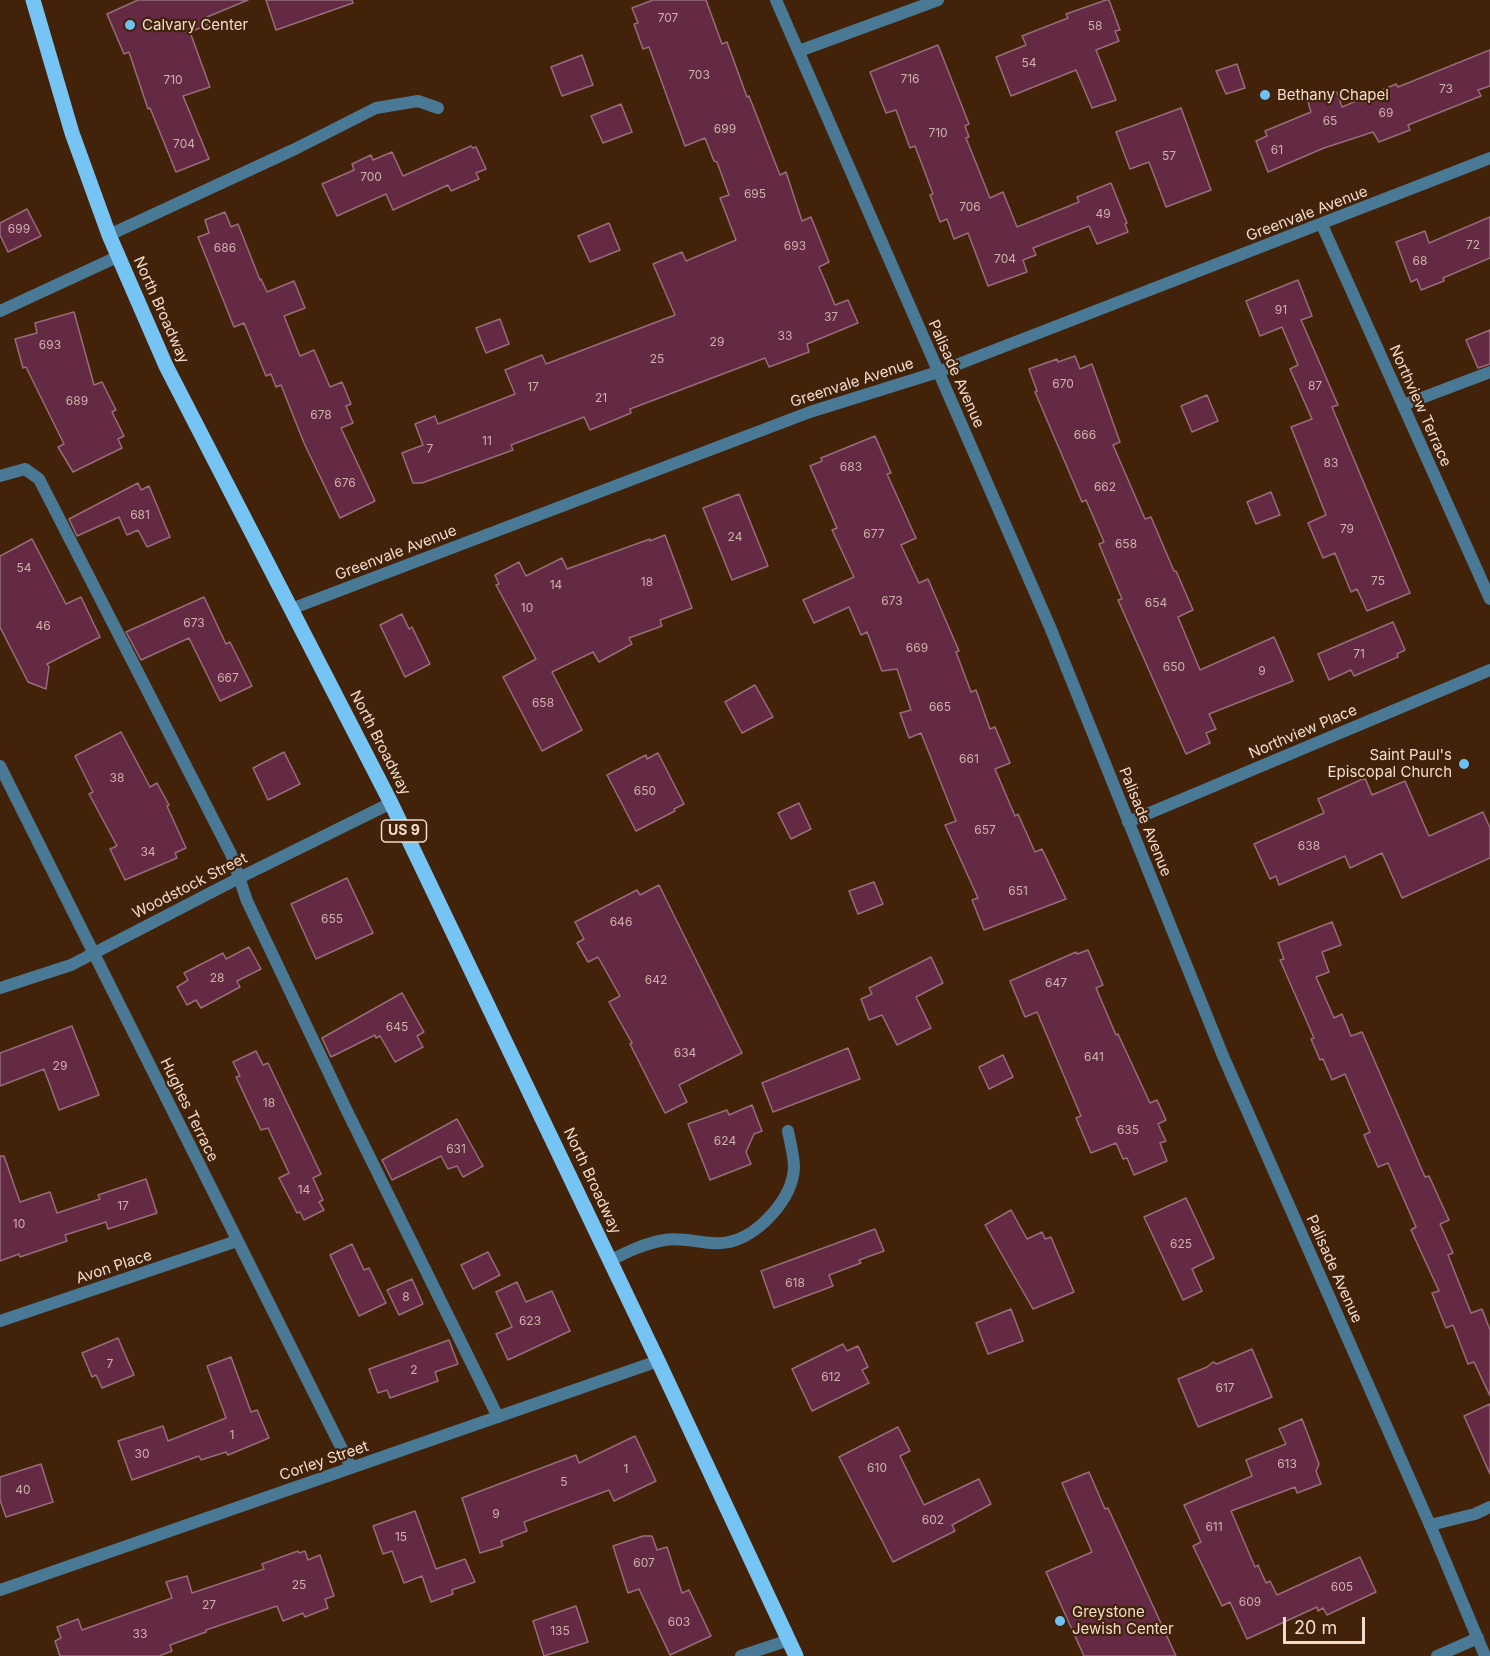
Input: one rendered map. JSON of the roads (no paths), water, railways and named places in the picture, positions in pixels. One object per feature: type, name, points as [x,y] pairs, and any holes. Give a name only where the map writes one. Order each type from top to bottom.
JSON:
[{"type":"main road","name":"North Broadway","points":[[33,0],[72,133],[109,235],[166,366],[391,803],[658,1361],[796,1656]]},
{"type":"street","name":"Palisade Avenue","points":[[776,0],[1050,627],[1223,1056],[1430,1525],[1485,1656]]},
{"type":"street","points":[[799,51],[938,0]]},
{"type":"street","points":[[109,235],[295,149],[376,108],[418,100],[438,108]]},
{"type":"street","name":"Greenvale Avenue","points":[[291,609],[810,412],[938,372],[1490,158]]},
{"type":"street","name":"Northview Terrace","points":[[1322,225],[1490,599]]},
{"type":"street","points":[[0,311],[117,257]]},
{"type":"street","points":[[1403,405],[1490,372]]},
{"type":"street","points":[[0,476],[25,469],[39,479],[231,854],[247,901],[498,1417]]},
{"type":"street","name":"Northview Place","points":[[1128,822],[1490,670]]},
{"type":"street","name":"Hughes Terrace","points":[[0,766],[351,1467]]},
{"type":"street","name":"Woodstock Street","points":[[0,988],[71,965],[391,803]]},
{"type":"street","points":[[609,1261],[645,1245],[668,1239],[728,1243],[747,1235],[768,1220],[786,1195],[794,1168],[788,1131]]},
{"type":"street","name":"Avon Place","points":[[0,1321],[237,1241]]},
{"type":"street","name":"Corley Street","points":[[0,1590],[658,1361]]},
{"type":"street","points":[[1430,1525],[1475,1514],[1490,1507]]},
{"type":"street","points":[[1437,1656],[1478,1638]]},
{"type":"street","points":[[741,1656],[789,1640]]},
{"type":"place","name":"Calvary Center","points":[[130,25]]},
{"type":"place","name":"Bethany Chapel","points":[[1265,95]]},
{"type":"place","name":"Saint Paul's Episcopal Church","points":[[1464,764]]},
{"type":"place","name":"Greystone Jewish Center","points":[[1060,1621]]}]
